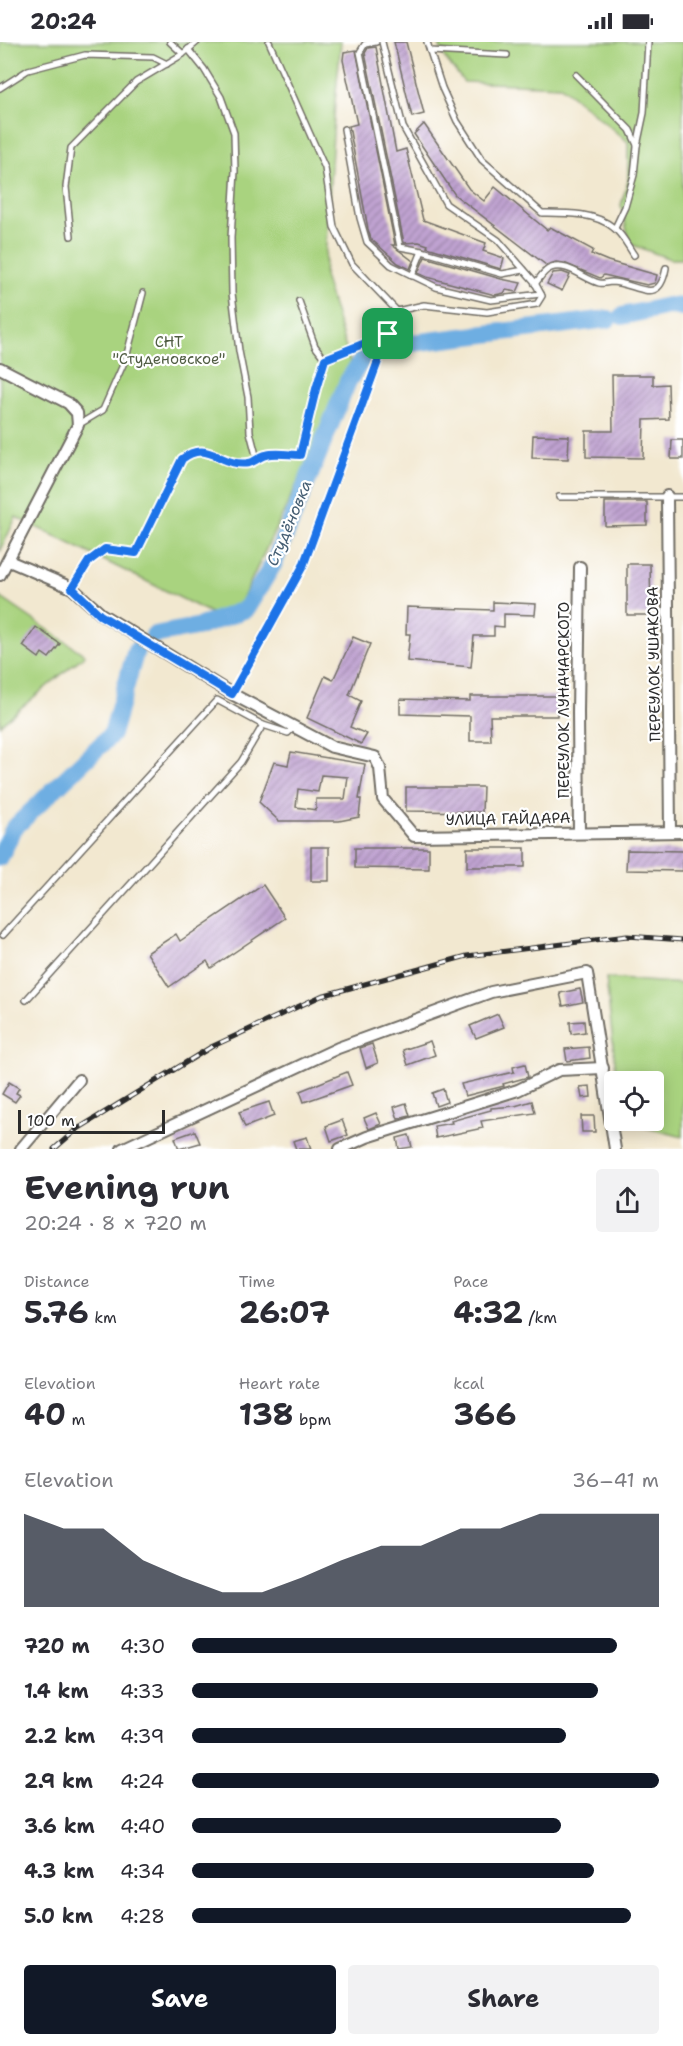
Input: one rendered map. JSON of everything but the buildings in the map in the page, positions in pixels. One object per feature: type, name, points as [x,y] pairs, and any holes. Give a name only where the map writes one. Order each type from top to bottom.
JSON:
[{"type":"street","points":[[0,368],[68,402],[77,412],[78,425],[0,575]]},
{"type":"street","name":"ПЕРЕУЛОК УШАКОВА","points":[[667,496],[670,832]]},
{"type":"street","points":[[9,561],[72,588],[100,615],[232,694],[294,727]]},
{"type":"street","name":"ПЕРЕУЛОК ЛУНАЧАРСКОГО","points":[[579,833],[580,567]]},
{"type":"street","name":"УЛИЦА ГАЙДАРА","points":[[294,727],[332,747],[375,758],[381,768],[382,800],[414,836],[683,832]]},
{"type":"street","points":[[122,1149],[338,1048],[491,993],[587,973],[615,1149]]},
{"type":"street","points":[[340,1149],[367,1137],[518,1090],[559,1070],[603,1068]]},
{"type":"street","points":[[21,1149],[79,1080]]},
{"type":"lane","points":[[170,42],[183,54]]},
{"type":"lane","points":[[71,236],[66,187],[71,148],[136,82],[183,54],[197,42]]},
{"type":"lane","points":[[269,42],[325,168],[334,227],[338,236],[352,264],[397,311]]},
{"type":"lane","points":[[376,42],[365,44],[360,52],[400,247],[502,274],[524,270]]},
{"type":"lane","points":[[382,42],[403,128],[446,204],[498,240],[535,284],[542,296],[537,304],[487,312],[424,305],[397,311]]},
{"type":"lane","points":[[427,42],[442,88],[457,121],[482,160],[542,213],[596,218],[615,228],[633,255]]},
{"type":"lane","points":[[615,228],[625,207],[634,175],[644,113],[648,42]]},
{"type":"lane","points":[[188,50],[204,69],[221,97],[234,134],[232,293],[239,351],[248,397],[250,432],[257,459]]},
{"type":"lane","points":[[430,51],[507,55]]},
{"type":"lane","points":[[0,88],[28,70],[85,55],[153,57],[167,64]]},
{"type":"lane","points":[[576,75],[630,130],[637,146]]},
{"type":"lane","points":[[344,129],[360,218],[367,242],[391,265],[436,287],[490,300],[541,294]]},
{"type":"lane","points":[[412,276],[422,251]]},
{"type":"lane","points":[[535,284],[545,271],[553,267],[566,268],[602,284],[610,282],[649,291],[656,290],[663,283],[666,268]]},
{"type":"lane","points":[[78,425],[103,410],[126,358],[143,293]]},
{"type":"lane","points":[[299,301],[315,346],[325,359]]},
{"type":"lane","points":[[232,694],[303,566],[397,311]]},
{"type":"lane","points":[[325,359],[388,334]]},
{"type":"lane","points":[[72,588],[89,561],[105,549],[136,553],[182,459],[192,451],[200,450],[232,462],[250,463],[267,455],[300,455],[325,359]]},
{"type":"lane","points":[[559,497],[683,497]]},
{"type":"lane","points":[[3,935],[217,700],[263,725],[288,733],[294,727]]},
{"type":"lane","points":[[26,1000],[241,762],[263,725]]},
{"type":"green space","name":"СНТ \"Студеновское\"","points":[[0,42],[341,42],[324,276],[352,368],[231,623],[16,517],[0,552]]},
{"type":"green space","points":[[438,42],[683,42],[683,259],[670,259],[630,244],[621,205],[628,181],[628,142],[561,86],[464,82],[445,58]]},
{"type":"green space","points":[[0,597],[85,655],[0,725]]},
{"type":"green space","points":[[606,978],[683,984],[683,1137],[660,1131],[664,1131],[664,1071],[616,1071]]},
{"type":"waterway","name":"Студёновка","points":[[622,316],[668,306],[683,307]]},
{"type":"waterway","name":"Студёновка","points":[[396,345],[608,319]]},
{"type":"waterway","name":"Студёновка","points":[[154,635],[201,626],[246,609],[274,563],[348,381],[369,349]]},
{"type":"waterway","name":"Студёновка","points":[[0,857],[14,828],[112,734],[136,650]]},
{"type":"railway","points":[[54,1149],[76,1130],[211,1047],[321,996],[467,956],[627,936],[683,940]]},
{"type":"route","points":[[388,334],[303,566],[232,694],[100,615],[72,588],[89,561],[105,549],[136,553],[182,459],[192,451],[200,450],[232,462],[250,463],[267,455],[300,455],[325,359],[388,334]]}]
